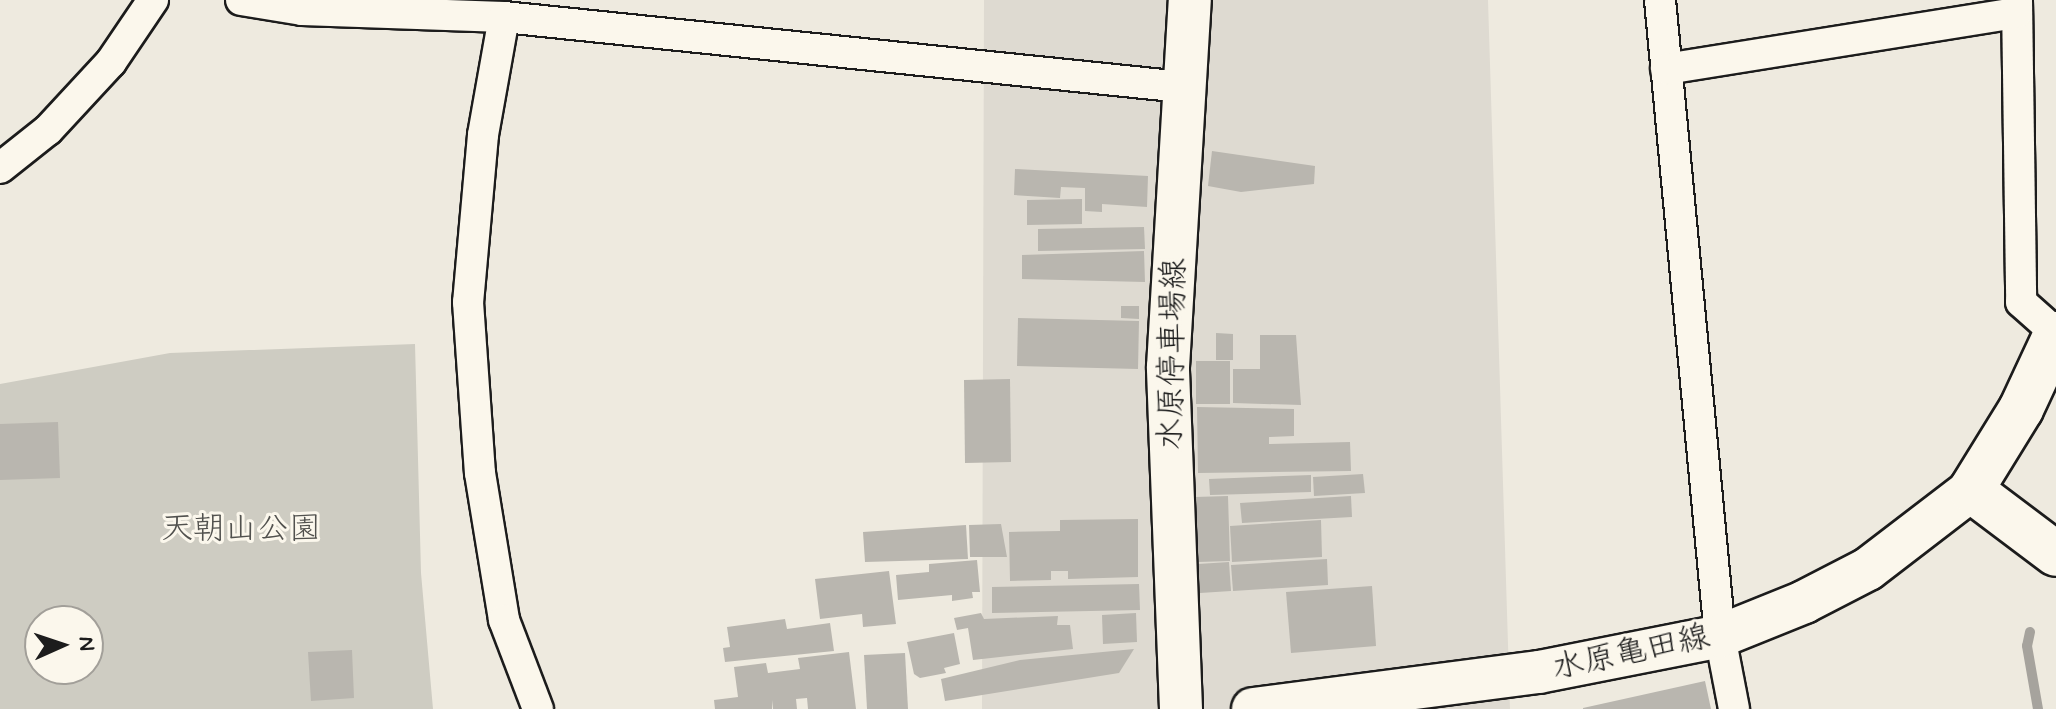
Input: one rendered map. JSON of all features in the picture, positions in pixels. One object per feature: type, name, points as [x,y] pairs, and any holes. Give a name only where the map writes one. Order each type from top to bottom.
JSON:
[{"type":"highway","points":[[2056,333],[2021,409],[1971,490],[2056,554]]},
{"type":"main road","name":"水原停車場線","points":[[1181,709],[1168,367],[1182,87],[1190,0]]},
{"type":"main road","name":"水原亀田線","points":[[1253,709],[1539,672],[1720,636],[1804,602],[1868,569],[1971,490]]},
{"type":"street","points":[[0,168],[48,130],[111,62],[153,0]]},
{"type":"street","points":[[241,0],[504,17],[1182,87]]},
{"type":"street","points":[[1660,0],[1720,636],[1734,709]]},
{"type":"street","points":[[1666,69],[2017,6],[2021,302],[2056,333]]},
{"type":"street","points":[[504,17],[483,135],[468,302],[480,473],[504,620],[538,709]]},
{"type":"shaded area","points":[[984,0],[1488,0],[1510,709],[982,709]]},
{"type":"green space","name":"天朝山公園","points":[[415,344],[421,573],[433,709],[0,709],[0,384],[170,353]]},
{"type":"building","points":[[1212,151],[1315,166],[1314,184],[1241,192],[1208,186]]},
{"type":"building","points":[[1015,169],[1148,176],[1147,207],[1102,204],[1102,212],[1085,211],[1085,188],[1061,187],[1060,198],[1014,195]]},
{"type":"building","points":[[1082,199],[1082,224],[1027,225],[1027,200]]},
{"type":"building","points":[[1144,227],[1145,249],[1038,251],[1038,229]]},
{"type":"building","points":[[1144,251],[1145,282],[1022,279],[1022,255]]},
{"type":"building","points":[[1121,306],[1139,306],[1139,319],[1121,318]]},
{"type":"building","points":[[1018,318],[1139,321],[1138,369],[1017,366]]},
{"type":"building","points":[[1216,333],[1233,334],[1233,360],[1216,360]]},
{"type":"building","points":[[1260,335],[1296,335],[1301,405],[1233,403],[1233,369],[1260,369]]},
{"type":"building","points":[[1196,361],[1230,361],[1230,404],[1196,404]]},
{"type":"building","points":[[1010,379],[1011,462],[965,463],[964,380]]},
{"type":"building","points":[[1197,407],[1294,409],[1294,436],[1269,437],[1269,444],[1350,442],[1351,471],[1198,473]]},
{"type":"building","points":[[58,422],[60,478],[0,480],[0,424]]},
{"type":"building","points":[[1363,474],[1365,493],[1314,496],[1313,477]]},
{"type":"building","points":[[1311,475],[1311,492],[1210,495],[1209,479]]},
{"type":"building","points":[[1228,496],[1230,561],[1198,562],[1195,497]]},
{"type":"building","points":[[1351,496],[1352,517],[1242,523],[1240,503]]},
{"type":"building","points":[[1138,519],[1138,577],[1068,579],[1068,571],[1051,571],[1051,580],[1010,581],[1009,532],[1060,531],[1060,520]]},
{"type":"building","points":[[1321,520],[1322,557],[1232,562],[1230,526]]},
{"type":"building","points":[[1001,524],[1007,557],[970,557],[969,525]]},
{"type":"building","points":[[966,525],[968,559],[865,562],[863,532]]},
{"type":"building","points":[[1327,559],[1328,585],[1233,591],[1231,565]]},
{"type":"building","points":[[977,560],[980,592],[972,592],[973,598],[952,601],[952,595],[898,600],[896,575],[929,572],[929,564]]},
{"type":"building","points":[[1229,562],[1231,591],[1200,593],[1198,564]]},
{"type":"building","points":[[889,571],[896,624],[863,627],[862,614],[820,619],[815,579]]},
{"type":"building","points":[[1139,584],[1140,610],[992,613],[992,587]]},
{"type":"building","points":[[1372,586],[1376,646],[1291,653],[1286,592]]},
{"type":"building","points":[[981,613],[984,619],[1058,616],[1057,625],[1070,625],[1073,649],[973,660],[968,628],[957,630],[954,618]]},
{"type":"building","points":[[1136,613],[1137,642],[1103,644],[1102,615]]},
{"type":"building","points":[[785,619],[787,629],[830,623],[834,651],[725,662],[723,648],[730,647],[727,627]]},
{"type":"building","points":[[954,633],[960,664],[944,668],[946,673],[920,678],[914,674],[907,642]]},
{"type":"building","points":[[1134,649],[1119,673],[945,701],[941,679],[1020,660]]},
{"type":"building","points":[[352,650],[354,698],[311,701],[308,652]]},
{"type":"building","points":[[849,652],[856,709],[808,709],[807,698],[796,699],[797,709],[773,709],[772,700],[772,709],[715,709],[714,700],[738,697],[734,667],[766,663],[768,673],[800,669],[798,658]]},
{"type":"building","points":[[905,653],[908,709],[867,709],[864,655]]},
{"type":"building","points":[[1705,681],[1711,709],[1583,709],[1583,708]]},
{"type":"waterway","points":[[2030,632],[2027,646],[2038,709]]}]
